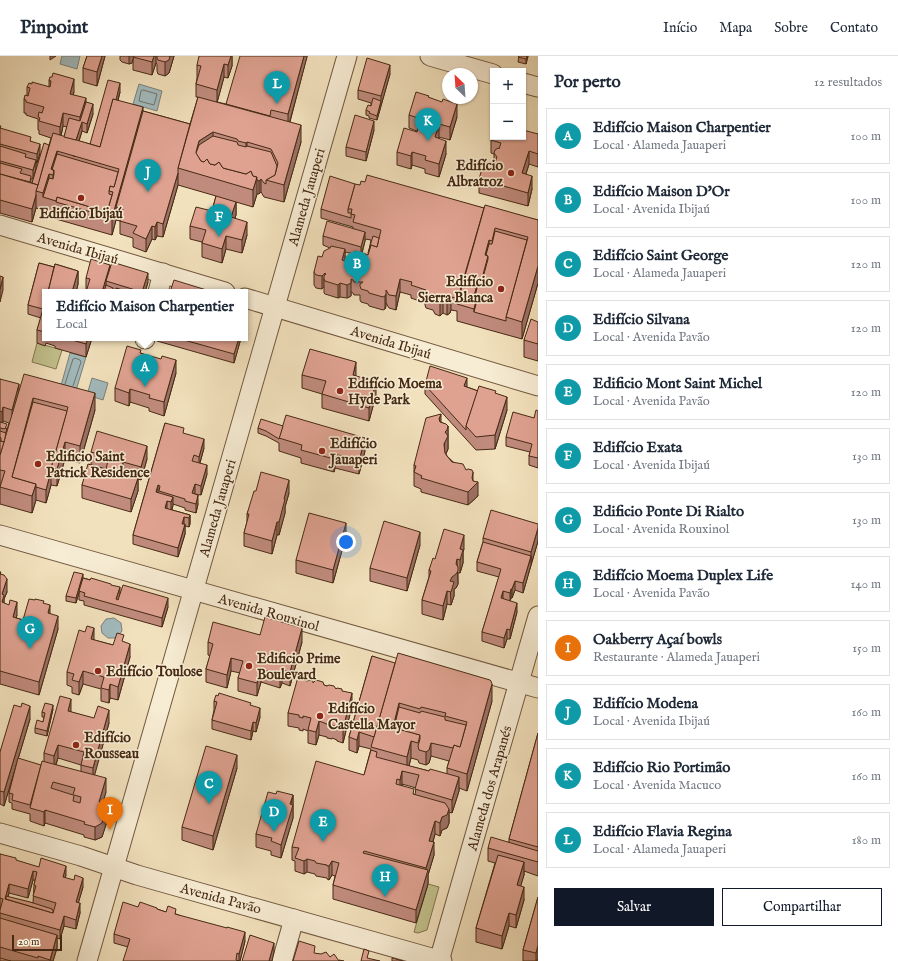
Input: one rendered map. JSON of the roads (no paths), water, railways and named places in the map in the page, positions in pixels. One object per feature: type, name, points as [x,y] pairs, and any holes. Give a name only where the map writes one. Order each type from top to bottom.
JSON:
[{"type":"street","name":"Alameda Jauaperi","points":[[87,961],[347,56]]},
{"type":"street","points":[[430,56],[490,73]]},
{"type":"street","points":[[526,84],[538,87]]},
{"type":"street","name":"Avenida Ibijaú","points":[[0,225],[215,289]]},
{"type":"street","points":[[159,289],[163,273]]},
{"type":"street","name":"Avenida Ibijaú","points":[[248,299],[538,386]]},
{"type":"street","name":"Avenida Rouxinol","points":[[0,535],[538,688]]},
{"type":"street","name":"Alameda dos Arapanés","points":[[440,961],[538,616]]},
{"type":"street","name":"Avenida Pavão","points":[[0,833],[81,856],[138,875],[440,961]]},
{"type":"street","points":[[282,961],[294,919]]},
{"type":"water","points":[[62,56],[80,56],[77,69],[60,64]]},
{"type":"water","points":[[139,84],[162,91],[157,111],[133,104]]},
{"type":"water","points":[[70,353],[86,357],[72,404],[57,400]]},
{"type":"water","points":[[92,378],[108,383],[103,400],[87,395]]},
{"type":"water","points":[[114,618],[121,623],[122,631],[116,638],[108,638],[102,633],[101,626],[106,619]]},
{"type":"place","name":"Edifício Flavia Regina","points":[[277,104]]},
{"type":"place","name":"Edifício Rio Portimão","points":[[428,141]]},
{"type":"place","name":"Edifício Albratroz","points":[[511,173]]},
{"type":"place","name":"Edifício Modena","points":[[148,192]]},
{"type":"place","name":"Edifício Ibijaú","points":[[81,198]]},
{"type":"place","name":"Edifício Exata","points":[[219,237]]},
{"type":"place","name":"Edifício Maison D'Or","points":[[357,284]]},
{"type":"place","name":"Edifício Sierra Blanca","points":[[501,289]]},
{"type":"place","name":"Edifício Maison Charpentier","points":[[145,387]]},
{"type":"place","name":"Edifício Moema Hyde Park","points":[[340,391]]},
{"type":"place","name":"Edifício Jauaperi","points":[[322,451]]},
{"type":"place","name":"Edificio Saint Patrick Residence","points":[[38,464]]},
{"type":"place","name":"Edificio Ponte Di Rialto","points":[[30,649]]},
{"type":"place","name":"Edificio Prime Boulevard","points":[[249,666]]},
{"type":"place","name":"Edifício Toulose","points":[[98,671]]},
{"type":"place","name":"Edifício Castella Mayor","points":[[320,716]]},
{"type":"place","name":"Edifício Rousseau","points":[[76,745]]},
{"type":"place","name":"Edifício Saint George","points":[[209,804]]},
{"type":"place","name":"Oakberry Açaí bowls","points":[[110,830]]},
{"type":"place","name":"Edifício Silvana","points":[[274,832]]},
{"type":"place","name":"Edificio Mont Saint Michel","points":[[323,842]]},
{"type":"place","name":"Edifício Moema Duplex Life","points":[[385,897]]}]
